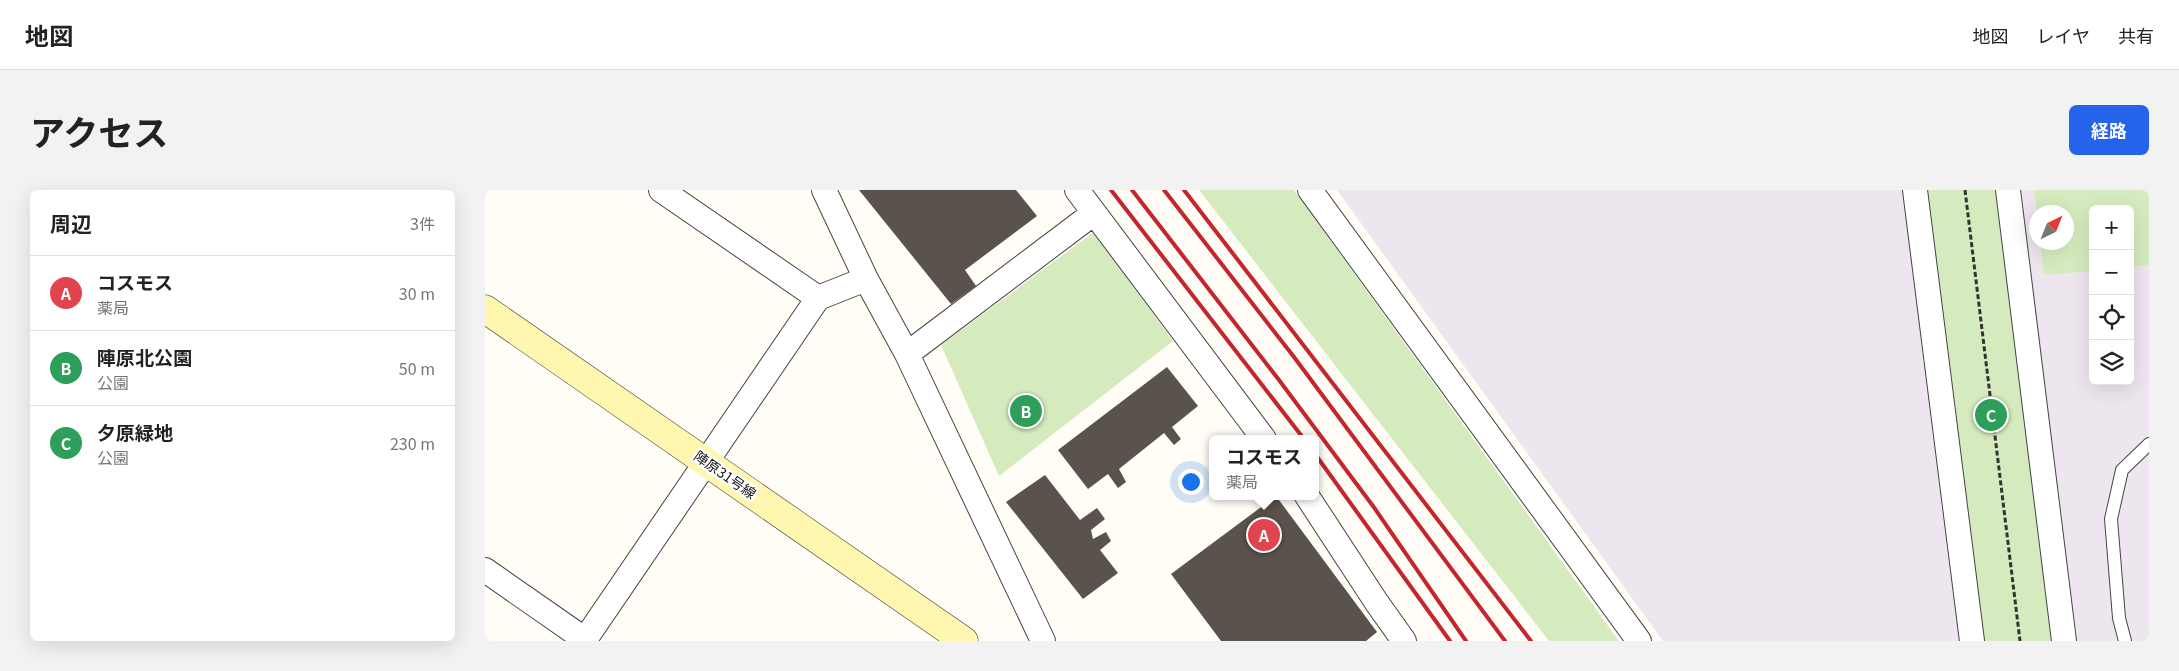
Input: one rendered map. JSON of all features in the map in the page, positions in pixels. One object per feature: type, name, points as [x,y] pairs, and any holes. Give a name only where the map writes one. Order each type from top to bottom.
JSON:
[{"type":"street","points":[[661,190],[818,298]]},
{"type":"street","points":[[824,190],[866,279],[907,354],[1043,641]]},
{"type":"street","points":[[1077,190],[1261,435]]},
{"type":"street","points":[[1310,190],[1639,641]]},
{"type":"street","points":[[1915,190],[1972,641]]},
{"type":"street","points":[[2008,190],[2064,641]]},
{"type":"street","points":[[907,354],[1094,213]]},
{"type":"street","points":[[485,570],[585,641],[818,298],[866,279]]},
{"type":"street","name":"陣原31号線","points":[[485,309],[964,641]]},
{"type":"street","points":[[1310,500],[1404,641]]},
{"type":"lane","points":[[2125,641],[2119,618],[2111,519],[2122,470],[2149,444]]},
{"type":"path","points":[[1965,190],[2020,641]]},
{"type":"shaded area","points":[[1337,190],[2149,190],[2149,641],[1663,641]]},
{"type":"green space","points":[[1199,190],[1294,190],[1619,641],[1549,641]]},
{"type":"green space","points":[[1928,190],[1998,190],[2055,641],[1984,641]]},
{"type":"green space","points":[[2034,190],[2149,190],[2149,265],[2134,267],[2134,205],[2089,205],[2089,271],[2044,275],[2041,250],[2074,250],[2074,205],[2036,205]]},
{"type":"green space","points":[[1094,232],[1173,341],[999,476],[941,345]]},
{"type":"building","points":[[859,190],[1016,190],[1037,216],[965,270],[976,286],[951,304]]},
{"type":"building","points":[[1167,367],[1198,406],[1172,427],[1181,439],[1174,445],[1164,433],[1119,469],[1126,482],[1118,488],[1108,474],[1088,489],[1058,450]]},
{"type":"building","points":[[1045,475],[1080,520],[1097,508],[1105,519],[1091,530],[1093,539],[1106,532],[1111,541],[1100,550],[1118,573],[1083,599],[1006,502]]},
{"type":"building","points":[[1271,500],[1279,500],[1377,632],[1366,641],[1221,641],[1171,574]]},
{"type":"railway","points":[[1111,190],[1301,435]]},
{"type":"railway","points":[[1132,190],[1279,380],[1373,506],[1466,641]]},
{"type":"railway","points":[[1164,190],[1294,357],[1505,641]]},
{"type":"railway","points":[[1184,190],[1531,641]]},
{"type":"railway","points":[[1319,460],[1450,641]]},
{"type":"place","name":"陣原北公園","points":[[1026,411]]},
{"type":"place","name":"夕原緑地","points":[[1991,415]]},
{"type":"place","name":"コスモス","points":[[1264,535]]}]
